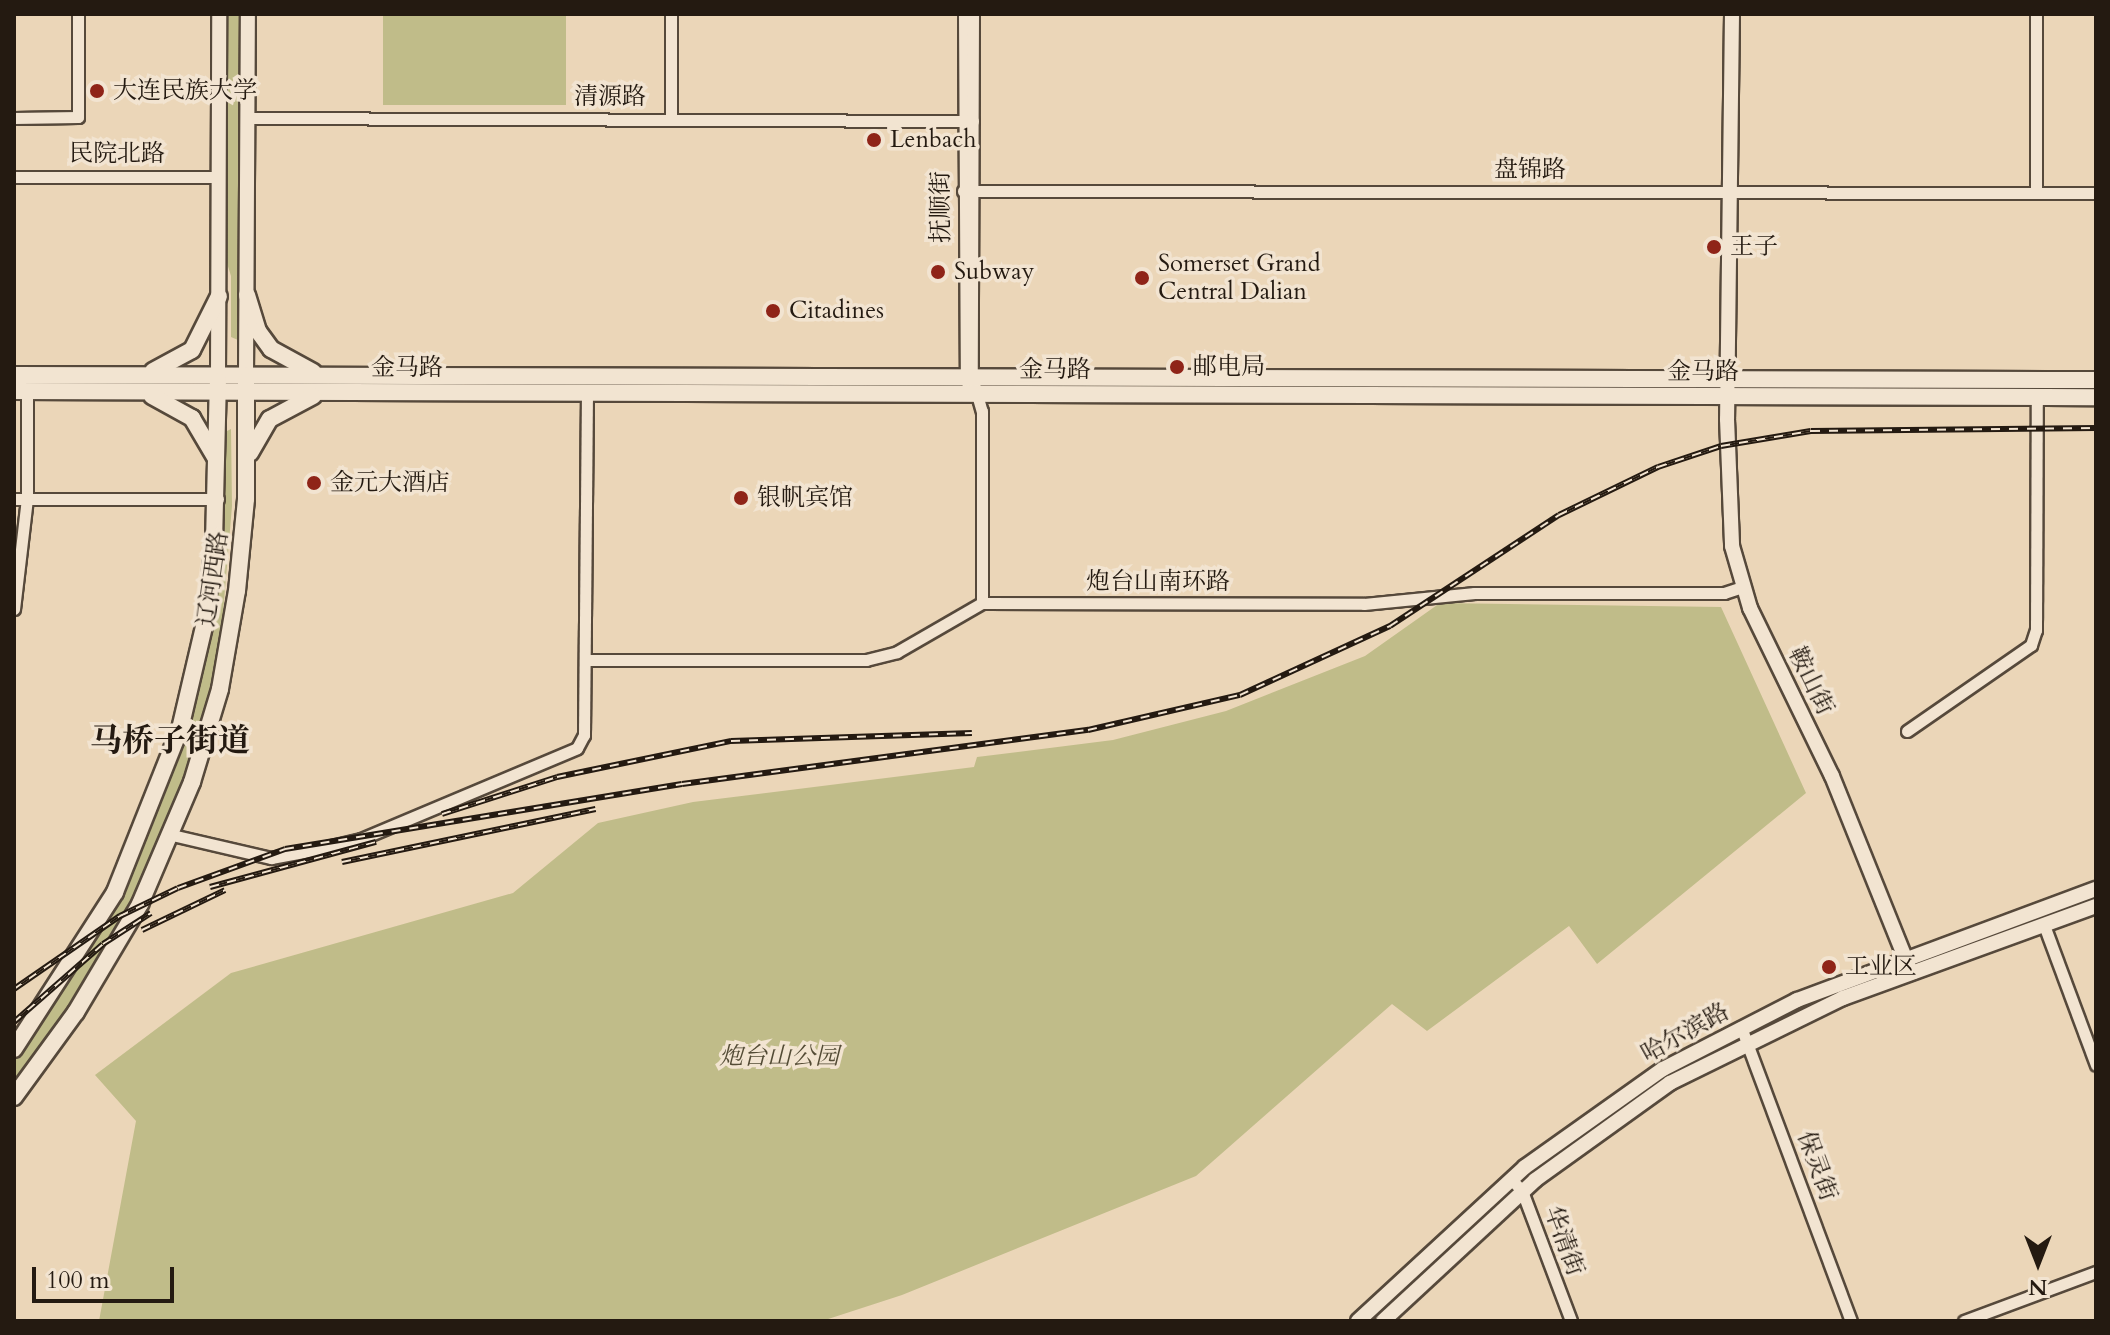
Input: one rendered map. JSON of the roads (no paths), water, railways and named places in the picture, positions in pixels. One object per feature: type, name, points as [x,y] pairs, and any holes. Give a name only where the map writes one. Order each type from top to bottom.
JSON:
[{"type":"main road","points":[[246,471],[251,450],[270,419],[330,384],[271,349],[258,331],[247,295]]},
{"type":"main road","points":[[134,383],[192,350],[219,296]]},
{"type":"main road","name":"金马路","points":[[14,375],[134,383],[218,384],[967,377],[2096,380]]},
{"type":"main road","points":[[134,383],[178,406],[192,418],[213,449],[218,471]]},
{"type":"main road","name":"金马路","points":[[20,391],[134,383]]},
{"type":"main road","name":"辽河西路","points":[[14,1049],[109,903],[150,813],[192,682],[205,622],[218,499],[218,384]]},
{"type":"main road","name":"辽河西路","points":[[14,1097],[101,972],[172,835],[220,689],[242,545],[246,384]]},
{"type":"main road","name":"金马路","points":[[330,384],[587,393],[2096,397]]},
{"type":"main road","points":[[218,426],[246,426]]},
{"type":"street","points":[[14,118],[78,117],[78,14]]},
{"type":"street","name":"辽河西路","points":[[218,384],[219,14]]},
{"type":"street","name":"辽河西路","points":[[246,384],[248,14]]},
{"type":"street","points":[[671,14],[671,119]]},
{"type":"street","name":"抚顺街","points":[[964,14],[968,121],[967,377],[982,411],[982,603]]},
{"type":"street","name":"抚顺街","points":[[968,121],[973,14]]},
{"type":"street","name":"鞍山街","points":[[1723,14],[1729,522],[1743,587],[1832,776],[1911,973]]},
{"type":"street","name":"鞍山街","points":[[1727,192],[1732,14]]},
{"type":"street","points":[[2036,14],[2036,193]]},
{"type":"street","name":"清源路","points":[[247,118],[968,121]]},
{"type":"street","name":"民院北路","points":[[14,177],[219,177]]},
{"type":"street","name":"盘锦路","points":[[968,191],[2096,193]]},
{"type":"street","points":[[14,609],[20,499],[20,391]]},
{"type":"street","points":[[172,835],[271,858],[361,839],[577,748],[584,735],[587,393]]},
{"type":"street","points":[[1907,731],[2031,645],[2036,630],[2037,397]]},
{"type":"street","points":[[20,499],[218,499]]},
{"type":"street","name":"炮台山南环路","points":[[982,603],[1364,604],[1474,593],[1724,593],[1743,587]]},
{"type":"street","points":[[585,660],[866,660],[897,652],[982,603]]},
{"type":"street","name":"哈尔滨路","points":[[1358,1321],[1511,1179],[1608,1104],[1741,1027],[1906,958],[2096,889]]},
{"type":"street","name":"哈尔滨路","points":[[1383,1321],[1522,1191],[1645,1099],[1747,1042],[1911,973],[2096,906]]},
{"type":"street","points":[[2044,925],[2096,1065]]},
{"type":"street","name":"保灵街","points":[[1741,1027],[1851,1321]]},
{"type":"street","name":"华清街","points":[[1511,1179],[1522,1191],[1571,1321]]},
{"type":"street","points":[[1964,1321],[2096,1272]]},
{"type":"railway","points":[[14,989],[120,916],[178,888],[285,849],[682,784],[1088,730],[1240,695],[1390,626],[1559,515],[1658,467],[1721,446],[1811,431],[2096,428]]},
{"type":"railway","points":[[442,814],[557,777],[731,741],[972,733]]},
{"type":"railway","points":[[342,862],[596,809]]},
{"type":"railway","points":[[210,887],[376,842]]},
{"type":"railway","points":[[142,930],[225,890]]},
{"type":"railway","points":[[14,1022],[103,944],[151,913]]},
{"type":"place","name":"大连民族大学","points":[[97,91]]},
{"type":"place","name":"Lenbach","points":[[874,140]]},
{"type":"place","name":"王子","points":[[1714,247]]},
{"type":"place","name":"Subway","points":[[938,272]]},
{"type":"place","name":"Somerset Grand Central Dalian","points":[[1142,278]]},
{"type":"place","name":"Citadines","points":[[773,311]]},
{"type":"place","name":"邮电局","points":[[1177,367]]},
{"type":"place","name":"金元大酒店","points":[[314,483]]},
{"type":"place","name":"银帆宾馆","points":[[741,498]]},
{"type":"place","name":"工业区","points":[[1829,967]]},
{"type":"district","name":"马桥子街道","points":[[170,741]]},
{"type":"park label","name":"炮台山公园","points":[[779,1057]]}]
